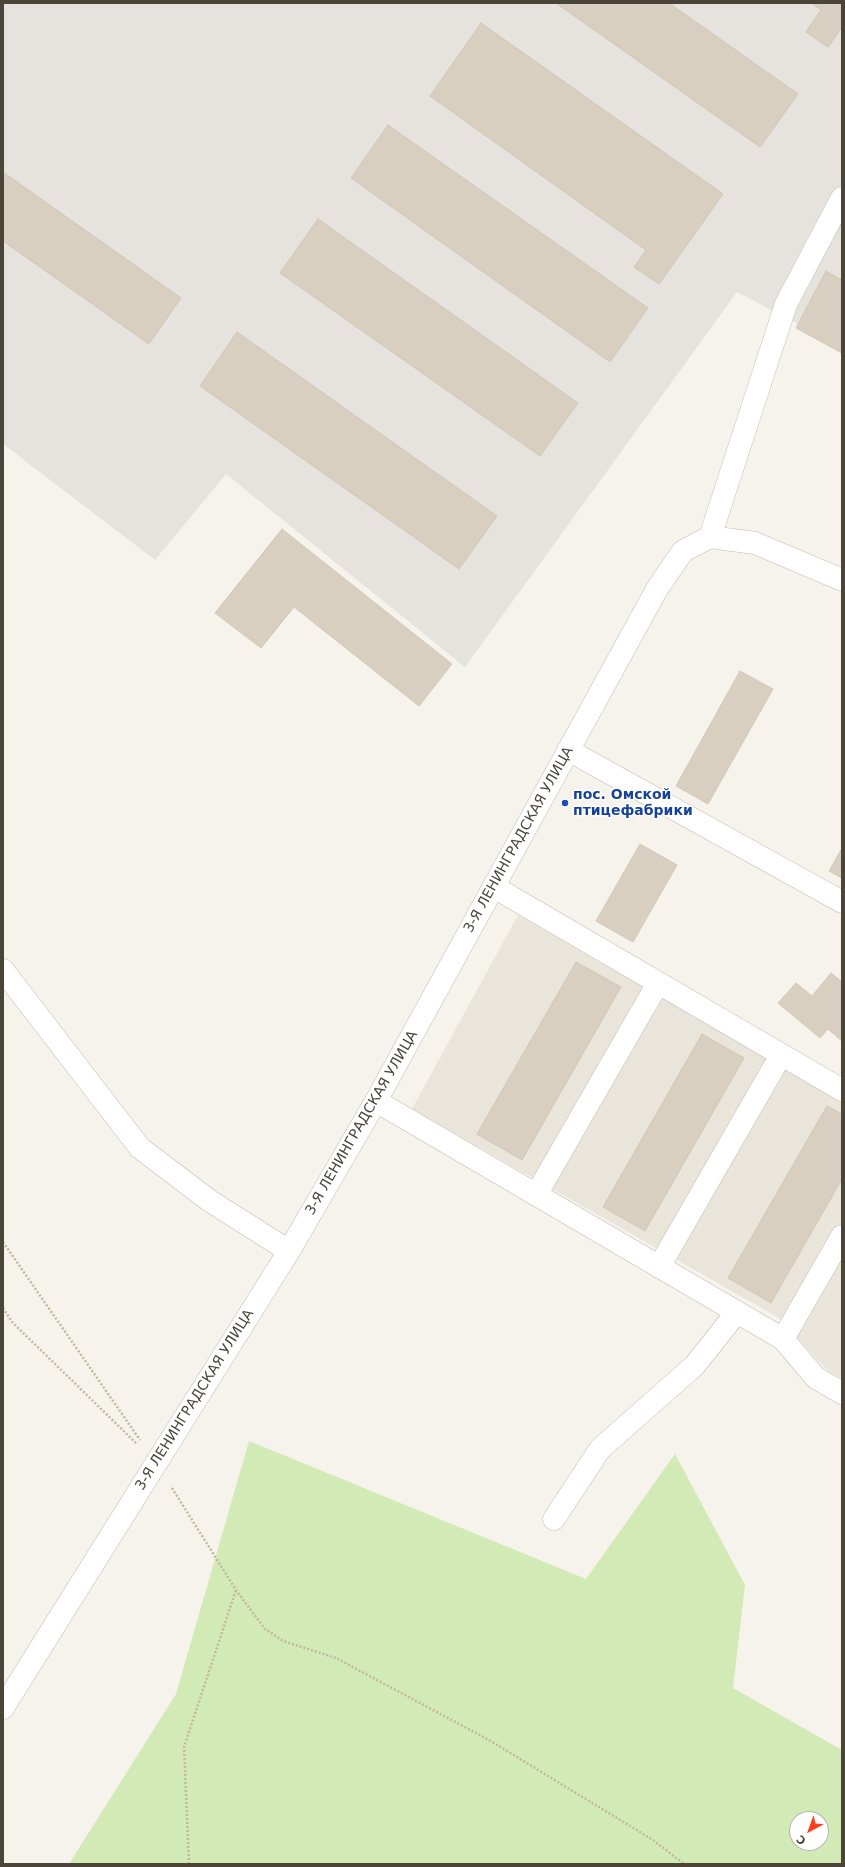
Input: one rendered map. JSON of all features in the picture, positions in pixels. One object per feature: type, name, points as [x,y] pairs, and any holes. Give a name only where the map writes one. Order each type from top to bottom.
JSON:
[{"type":"street","points":[[842,198],[786,304],[710,537],[755,543],[842,580]]},
{"type":"street","name":"3-Я ЛЕНИНГРАДСКАЯ УЛИЦА","points":[[3,1708],[289,1251],[376,1101],[657,589],[683,551],[710,537]]},
{"type":"street","points":[[568,750],[842,902]]},
{"type":"street","points":[[494,887],[842,1090]]},
{"type":"street","points":[[3,970],[140,1148],[210,1201],[289,1251]]},
{"type":"street","points":[[536,1195],[658,983]]},
{"type":"street","points":[[659,1267],[781,1055]]},
{"type":"street","points":[[376,1101],[783,1339],[816,1378],[842,1393]]},
{"type":"street","points":[[783,1339],[842,1236]]},
{"type":"street","points":[[554,1519],[600,1449],[696,1365],[737,1312]]},
{"type":"path","points":[[3,1242],[156,1463],[236,1590],[265,1629],[284,1641],[336,1658],[489,1740],[653,1840],[684,1864]]},
{"type":"path","points":[[3,1308],[12,1322],[156,1463]]},
{"type":"path","points":[[189,1864],[184,1747],[236,1590]]},
{"type":"shaded area","points":[[3,3],[842,3],[842,353],[796,328],[798,324],[737,292],[465,667],[226,474],[155,560],[3,444]]},
{"type":"shaded area","points":[[518,915],[842,1101],[842,1379],[829,1372],[779,1318],[412,1109]]},
{"type":"green space","points":[[249,1441],[586,1579],[675,1454],[745,1585],[733,1688],[842,1750],[842,1864],[69,1864],[176,1694]]},
{"type":"building","points":[[556,3],[669,3],[798,94],[760,147]]},
{"type":"building","points":[[812,3],[842,3],[842,27],[828,47],[806,32],[821,10]]},
{"type":"building","points":[[481,23],[723,194],[659,284],[634,267],[646,250],[430,96]]},
{"type":"building","points":[[388,125],[648,308],[610,362],[351,178]]},
{"type":"building","points":[[3,172],[181,298],[149,344],[3,241]]},
{"type":"building","points":[[318,219],[578,403],[540,456],[280,273]]},
{"type":"building","points":[[826,271],[842,280],[842,353],[796,328]]},
{"type":"building","points":[[237,332],[497,516],[459,569],[200,386]]},
{"type":"building","points":[[282,529],[452,664],[419,706],[294,607],[261,648],[215,613]]},
{"type":"building","points":[[740,671],[773,689],[708,804],[676,786]]},
{"type":"building","points":[[640,844],[677,865],[633,942],[596,921]]},
{"type":"building","points":[[842,848],[842,878],[829,871]]},
{"type":"building","points":[[576,962],[621,987],[522,1160],[477,1134]]},
{"type":"building","points":[[831,973],[842,982],[842,1041],[828,1029],[820,1038],[778,1003],[796,983],[812,996]]},
{"type":"building","points":[[702,1034],[744,1058],[645,1231],[603,1207]]},
{"type":"building","points":[[827,1106],[842,1114],[842,1179],[771,1303],[728,1278]]},
{"type":"place","name":"пос. Омской птицефабрики","points":[[565,803]]}]
